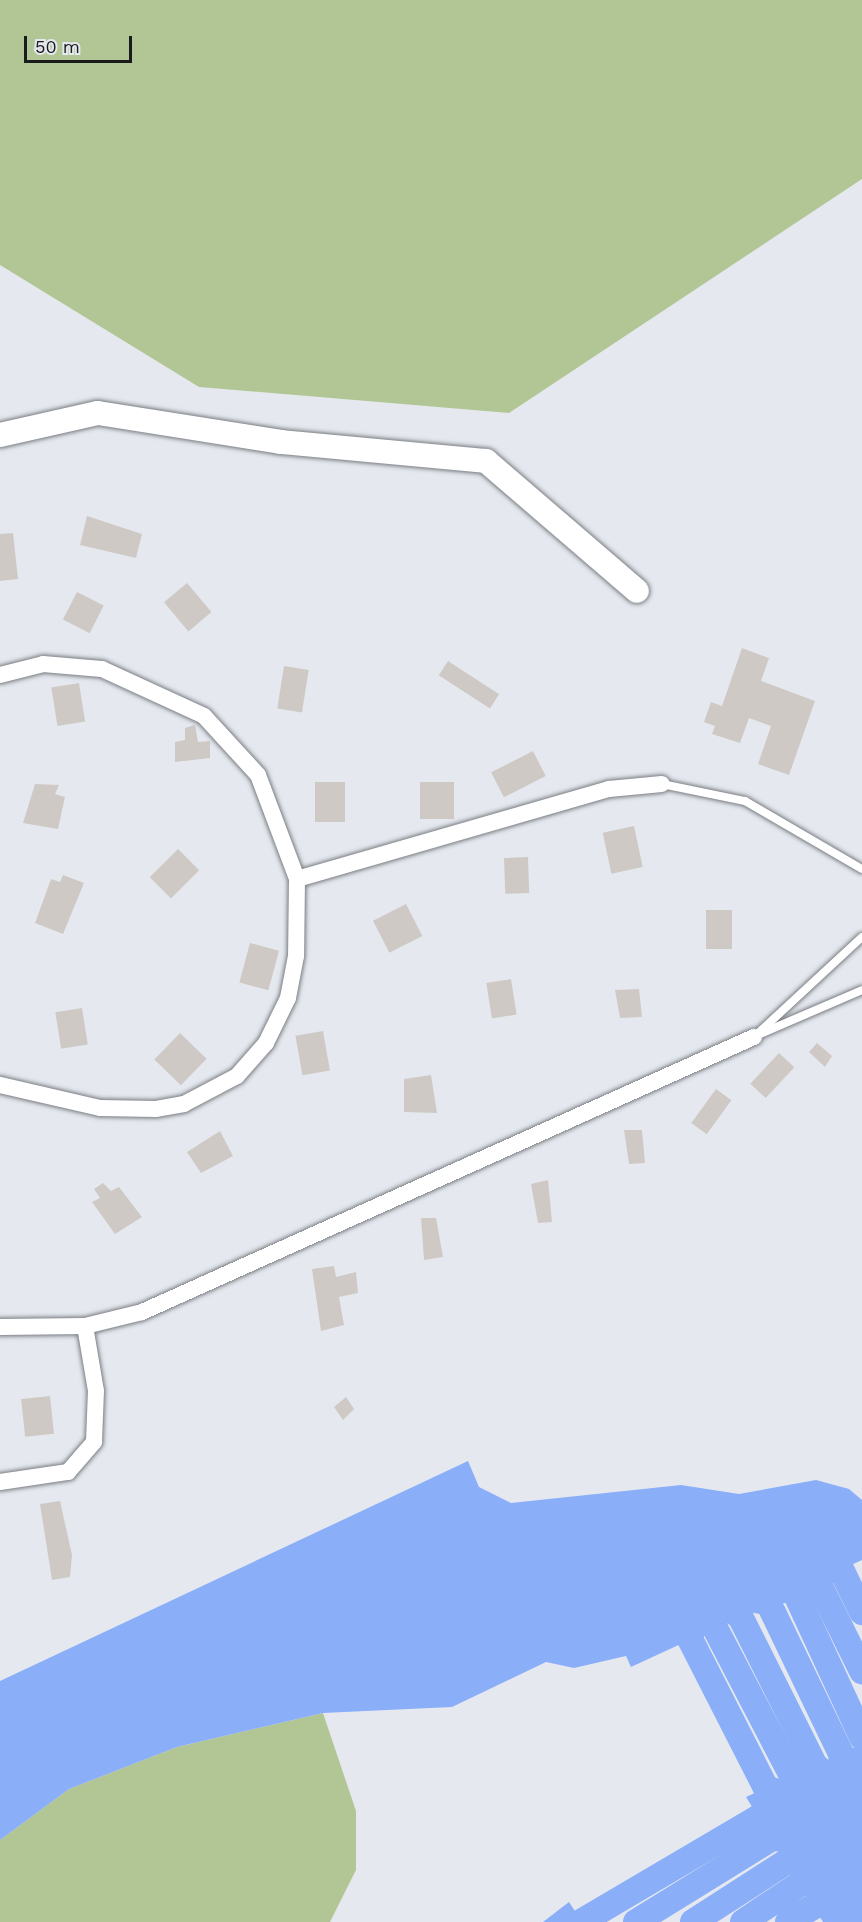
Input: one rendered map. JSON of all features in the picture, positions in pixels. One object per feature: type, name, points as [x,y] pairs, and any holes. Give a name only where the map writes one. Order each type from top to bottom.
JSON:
[{"type":"street","points":[[0,435],[98,413],[281,442],[486,461],[637,591]]},
{"type":"street","points":[[0,675],[43,664],[93,667],[147,686],[204,716],[258,775],[297,879],[296,956],[288,999],[266,1043],[237,1076],[184,1104],[156,1109],[100,1108],[0,1084]]},
{"type":"street","points":[[297,879],[609,789],[662,784]]},
{"type":"street","points":[[0,1328],[85,1326],[142,1312],[754,1037]]},
{"type":"street","points":[[0,1482],[68,1472],[94,1442],[96,1391],[85,1326]]},
{"type":"lane","points":[[662,784],[722,793],[760,807],[862,869]]},
{"type":"lane","points":[[754,1037],[862,937]]},
{"type":"lane","points":[[754,1037],[862,990]]},
{"type":"green space","points":[[0,0],[862,0],[862,179],[509,413],[199,387],[0,265]]},
{"type":"green space","points":[[323,1713],[356,1811],[356,1870],[330,1922],[0,1922],[0,1840],[69,1789],[177,1747]]},
{"type":"water","points":[[468,1461],[479,1487],[511,1503],[681,1485],[739,1494],[816,1480],[849,1489],[862,1500],[862,1560],[631,1667],[626,1656],[574,1668],[546,1662],[452,1707],[323,1713],[177,1747],[69,1789],[0,1840],[0,1681]]},
{"type":"water","points":[[862,1744],[862,1922],[823,1922],[746,1797]]},
{"type":"water","points":[[569,1902],[582,1922],[543,1922]]},
{"type":"building","points":[[87,516],[142,534],[136,558],[80,545]]},
{"type":"building","points":[[13,533],[18,579],[0,581],[0,534]]},
{"type":"building","points":[[187,583],[211,612],[188,631],[164,602]]},
{"type":"building","points":[[77,592],[104,606],[90,633],[63,620]]},
{"type":"building","points":[[742,648],[769,658],[761,681],[815,701],[789,775],[758,764],[771,726],[749,718],[740,743],[712,734],[715,726],[704,722],[711,702],[722,706]]},
{"type":"building","points":[[448,661],[499,694],[490,708],[439,675]]},
{"type":"building","points":[[284,666],[309,670],[302,712],[277,708]]},
{"type":"building","points":[[79,683],[85,722],[57,726],[51,687]]},
{"type":"building","points":[[195,725],[198,742],[210,741],[210,758],[175,762],[175,742],[185,740],[185,728]]},
{"type":"building","points":[[533,751],[546,776],[504,797],[491,772]]},
{"type":"building","points":[[315,782],[345,782],[345,822],[315,822]]},
{"type":"building","points":[[420,782],[454,782],[454,819],[420,819]]},
{"type":"building","points":[[35,784],[59,785],[55,794],[65,797],[58,829],[23,823]]},
{"type":"building","points":[[634,826],[643,867],[611,874],[603,833]]},
{"type":"building","points":[[178,849],[199,870],[171,898],[150,877]]},
{"type":"building","points":[[528,857],[529,893],[505,894],[504,858]]},
{"type":"building","points":[[63,875],[84,883],[63,934],[35,923],[51,879],[60,882]]},
{"type":"building","points":[[406,904],[422,936],[389,953],[373,921]]},
{"type":"building","points":[[706,910],[732,910],[732,949],[706,949]]},
{"type":"building","points":[[250,943],[279,951],[268,990],[239,983]]},
{"type":"building","points":[[511,979],[517,1015],[492,1018],[486,983]]},
{"type":"building","points":[[639,989],[642,1017],[620,1018],[615,990]]},
{"type":"building","points":[[82,1008],[88,1045],[61,1049],[55,1012]]},
{"type":"building","points":[[323,1031],[330,1070],[302,1075],[295,1036]]},
{"type":"building","points":[[180,1033],[207,1059],[181,1085],[154,1060]]},
{"type":"building","points":[[817,1043],[832,1056],[825,1067],[809,1052]]},
{"type":"building","points":[[779,1053],[794,1067],[766,1098],[750,1084]]},
{"type":"building","points":[[431,1075],[437,1113],[404,1112],[404,1079]]},
{"type":"building","points":[[716,1089],[731,1100],[707,1134],[691,1123]]},
{"type":"building","points":[[624,1130],[642,1130],[645,1163],[629,1164]]},
{"type":"building","points":[[220,1131],[233,1156],[201,1173],[187,1152]]},
{"type":"building","points":[[548,1180],[552,1222],[538,1223],[531,1184]]},
{"type":"building","points":[[103,1183],[111,1191],[119,1187],[142,1217],[115,1234],[92,1202],[100,1198],[94,1189]]},
{"type":"building","points":[[421,1218],[436,1218],[443,1257],[424,1260]]},
{"type":"building","points":[[334,1266],[336,1277],[356,1272],[358,1293],[339,1297],[344,1325],[321,1331],[312,1269]]},
{"type":"building","points":[[50,1396],[54,1434],[25,1437],[21,1399]]},
{"type":"building","points":[[346,1397],[354,1409],[343,1420],[334,1407]]},
{"type":"building","points":[[60,1501],[72,1555],[70,1577],[52,1580],[40,1504]]},
{"type":"waterway","points":[[808,1574],[841,1569],[862,1612]]},
{"type":"waterway","points":[[781,1583],[817,1580],[862,1671]]},
{"type":"waterway","points":[[770,1590],[794,1590],[862,1737]]},
{"type":"waterway","points":[[704,1594],[715,1628],[792,1776],[822,1792]]},
{"type":"waterway","points":[[711,1596],[740,1616],[815,1766],[862,1800]]},
{"type":"waterway","points":[[733,1596],[768,1602],[841,1754],[862,1777]]},
{"type":"waterway","points":[[699,1605],[690,1639],[766,1788],[862,1823]]},
{"type":"waterway","points":[[581,1922],[759,1817],[791,1822]]},
{"type":"waterway","points":[[636,1922],[772,1838],[862,1843]]},
{"type":"waterway","points":[[693,1922],[786,1862],[820,1858]]},
{"type":"waterway","points":[[743,1922],[800,1884],[862,1866]]},
{"type":"waterway","points":[[788,1922],[843,1889]]}]
